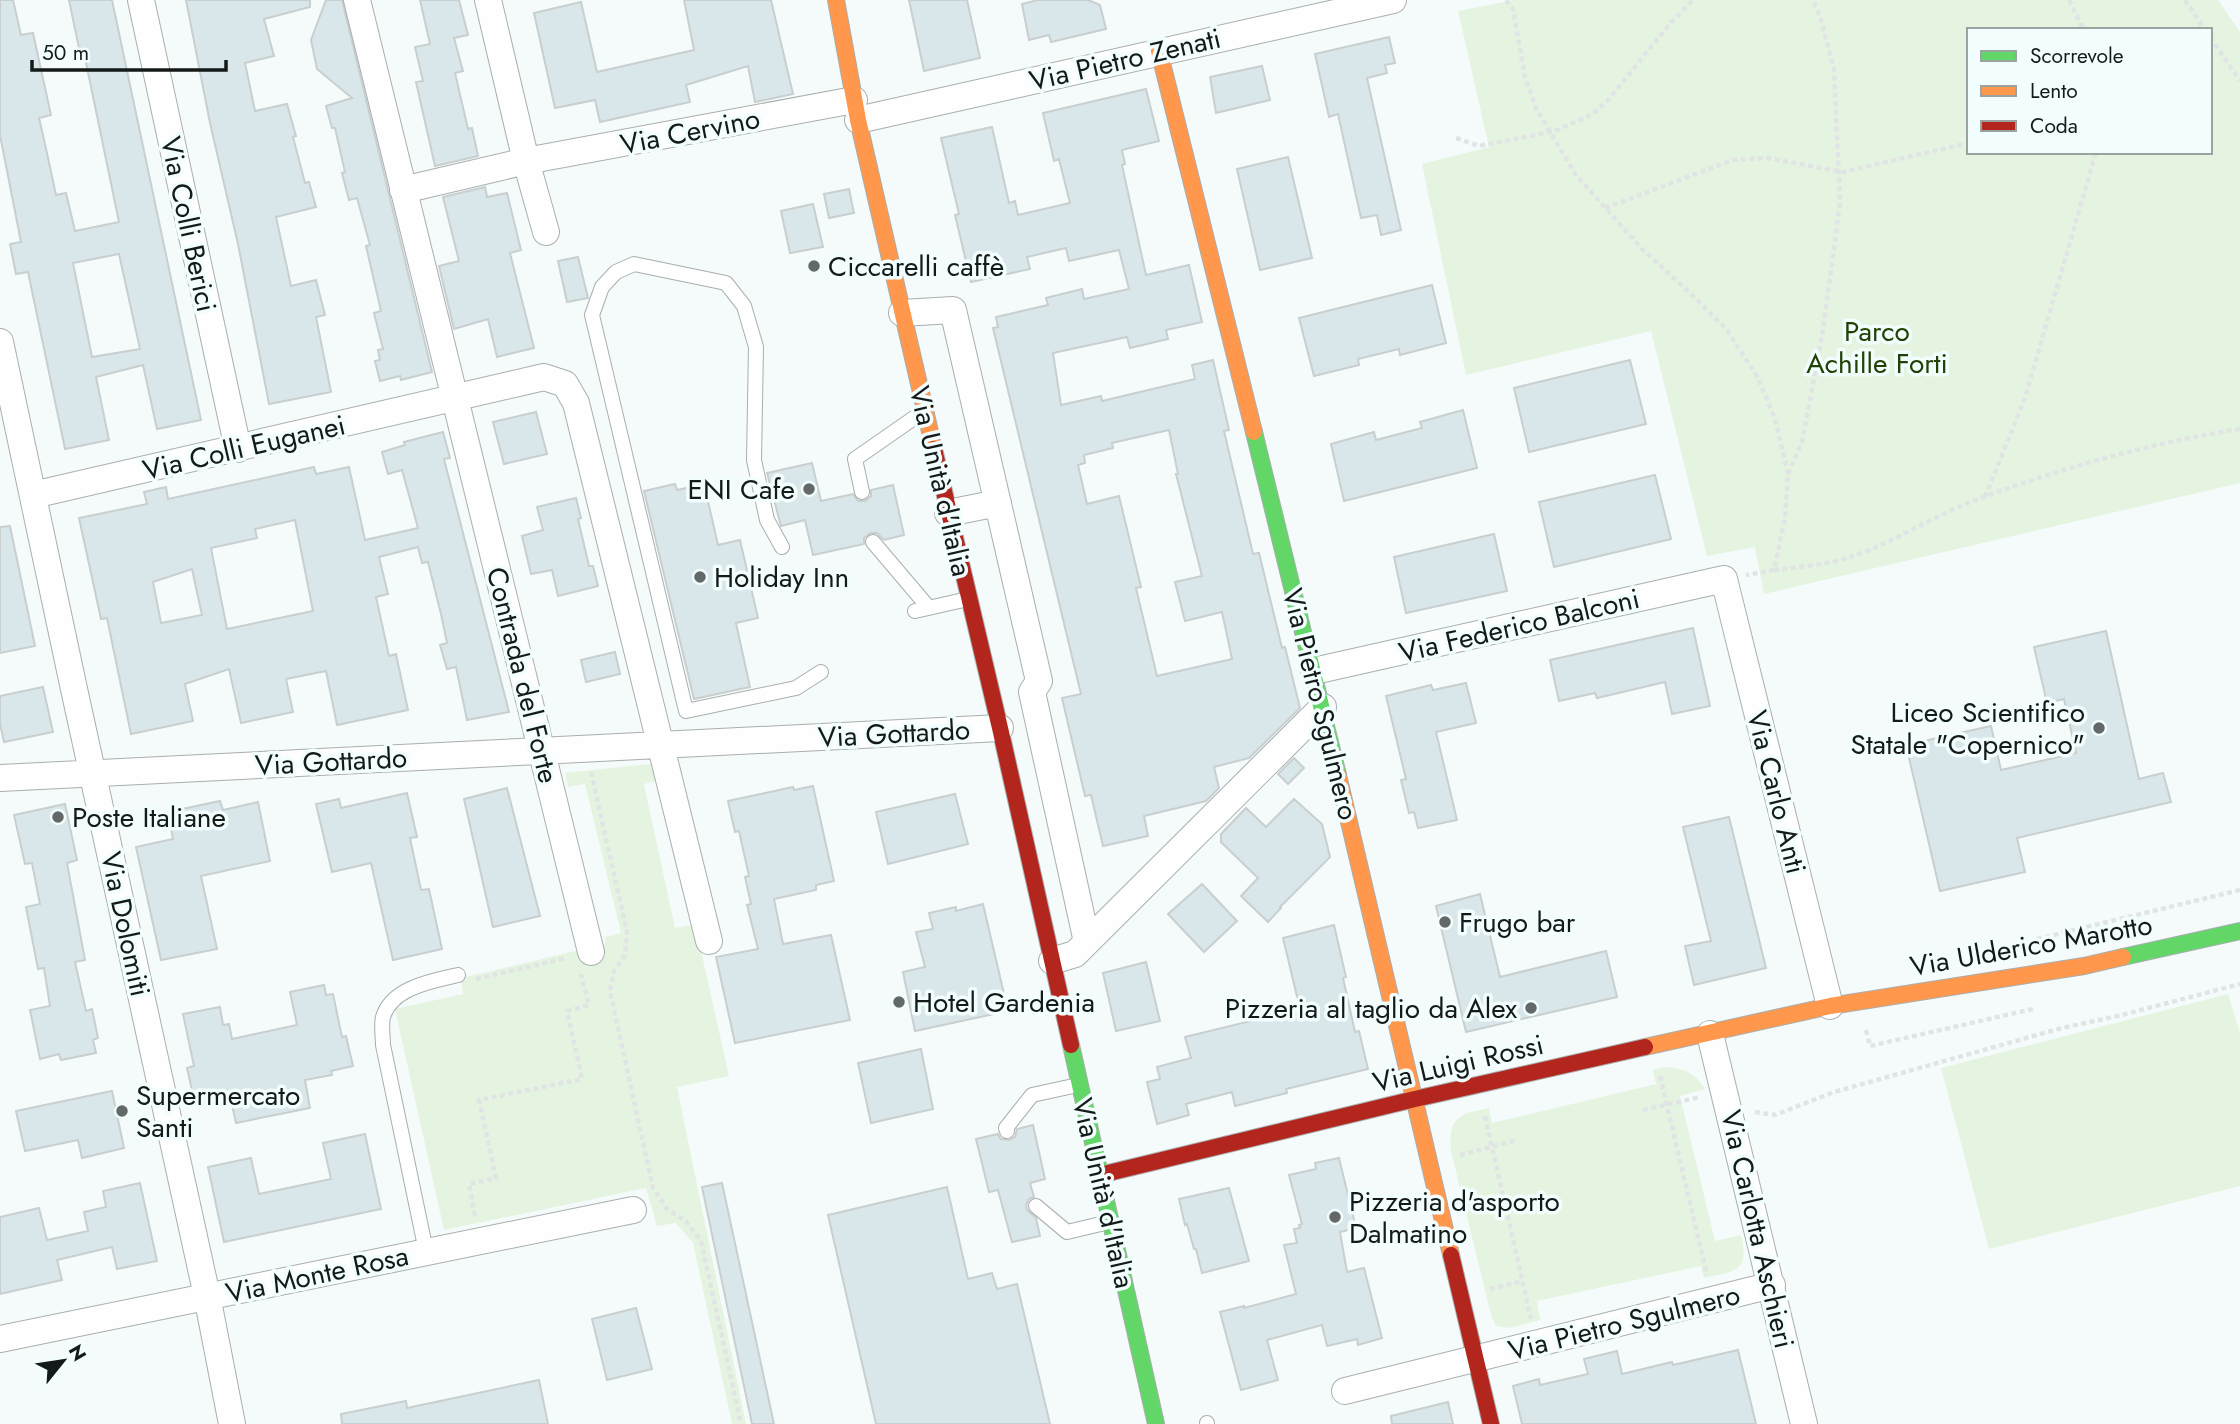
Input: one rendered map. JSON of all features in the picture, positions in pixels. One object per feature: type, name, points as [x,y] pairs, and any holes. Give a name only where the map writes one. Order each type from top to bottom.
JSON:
[{"type":"street","name":"Via Colli Berici","points":[[141,0],[238,449]]},
{"type":"street","name":"Contrada del Forte","points":[[357,0],[541,750],[584,954]]},
{"type":"street","points":[[488,0],[526,161],[546,232]]},
{"type":"street","name":"Via Unità d'Italia","points":[[836,0],[856,110],[1000,728],[1156,1424]]},
{"type":"street","name":"Via Pietro Zenati","points":[[856,110],[1159,51],[1393,0]]},
{"type":"street","name":"Via Pietro Sgulmero","points":[[1159,51],[1323,707],[1491,1424]]},
{"type":"street","name":"Via Cervino","points":[[526,161],[856,110]]},
{"type":"street","points":[[403,190],[526,161]]},
{"type":"street","points":[[902,313],[953,310],[1039,681],[1032,692],[1087,942]]},
{"type":"street","name":"Via Dolomiti","points":[[0,342],[207,1296],[232,1424]]},
{"type":"street","points":[[455,398],[544,377],[565,383],[576,403],[709,941]]},
{"type":"street","name":"Via Colli Euganei","points":[[33,495],[455,398]]},
{"type":"street","points":[[948,513],[998,503]]},
{"type":"street","name":"Via Federico Balconi","points":[[1314,671],[1724,579]]},
{"type":"street","name":"Via Carlo Anti","points":[[1724,579],[1830,1006]]},
{"type":"street","points":[[1052,961],[1075,954],[1323,707]]},
{"type":"street","name":"Via Gottardo","points":[[0,778],[1000,728]]},
{"type":"street","name":"Via Ulderico Marotto","points":[[1830,1006],[2084,966],[2240,931]]},
{"type":"street","name":"Via Luigi Rossi","points":[[1100,1175],[1415,1099],[1830,1006]]},
{"type":"street","name":"Via Carlotta Aschieri","points":[[1710,1034],[1804,1424]]},
{"type":"street","name":"Via Monte Rosa","points":[[0,1339],[633,1210]]},
{"type":"street","name":"Via Pietro Sgulmero","points":[[1345,1391],[1772,1285]]},
{"type":"lane","points":[[782,547],[767,520],[754,460],[756,347],[744,306],[726,283],[634,264],[616,272],[602,287],[592,315],[686,711],[796,688],[821,672]]},
{"type":"lane","points":[[862,492],[855,459],[925,411]]},
{"type":"lane","points":[[873,542],[922,609],[968,599]]},
{"type":"lane","points":[[426,1251],[383,1045],[383,1017],[396,998],[419,984],[458,975]]},
{"type":"lane","points":[[1007,1132],[1006,1128],[1032,1096],[1079,1084]]},
{"type":"lane","points":[[1036,1206],[1067,1231],[1111,1221]]},
{"type":"path","points":[[1506,0],[1513,9],[1525,77],[1536,108],[1576,175],[1643,250],[1726,329],[1757,376],[1775,419],[1788,474],[1785,518],[1774,570]]},
{"type":"path","points":[[1456,138],[1479,146],[1550,132],[1593,114],[1609,99],[1668,26],[1693,0]]},
{"type":"path","points":[[1788,474],[1802,442],[1823,330],[1840,202],[1834,69],[1820,17],[1812,0]]},
{"type":"path","points":[[2069,0],[2083,28]]},
{"type":"path","points":[[2185,0],[2204,28]]},
{"type":"path","points":[[2212,40],[2240,81]]},
{"type":"path","points":[[1605,208],[1733,160],[1767,159],[1843,172],[1967,143]]},
{"type":"path","points":[[1985,497],[2025,398],[2095,154]]},
{"type":"path","points":[[1724,579],[1848,558],[1916,530],[1966,504],[2045,476],[2197,435],[2240,429]]},
{"type":"path","points":[[585,748],[628,932],[625,955],[614,971],[610,991],[653,1188],[667,1209],[686,1221],[701,1241],[741,1424]]},
{"type":"path","points":[[2028,941],[2240,890]]},
{"type":"path","points":[[458,975],[460,983],[584,954],[589,1005],[567,1011],[582,1079],[479,1100],[496,1178],[469,1184],[480,1241]]},
{"type":"path","points":[[1751,1112],[1775,1115],[1834,1092],[2062,1028],[2240,985]]},
{"type":"path","points":[[1653,1047],[1713,1300]]},
{"type":"path","points":[[1477,1085],[1537,1344]]},
{"type":"path","points":[[1643,1110],[1725,1091]]},
{"type":"path","points":[[1430,1162],[1517,1140]]},
{"type":"green space","name":"Parco Achille Forti","points":[[1514,0],[2218,0],[2240,32],[2240,483],[1764,594],[1755,547],[1707,556],[1651,331],[1466,375],[1422,164],[1489,147],[1458,11]]},
{"type":"green space","points":[[658,763],[663,779],[644,784],[675,928],[695,924],[729,1076],[677,1087],[746,1424],[732,1424],[693,1243],[676,1223],[657,1226],[646,1188],[444,1230],[395,1009],[463,994],[461,978],[605,944],[605,937],[621,933],[585,784],[568,787],[565,773]]},
{"type":"green space","points":[[2228,994],[2240,1033],[2240,1186],[1989,1249],[1941,1068]]},
{"type":"green space","points":[[1665,1067],[1689,1072],[1705,1089],[1680,1096],[1715,1241],[1741,1235],[1741,1263],[1732,1271],[1704,1278],[1701,1266],[1537,1301],[1540,1320],[1509,1328],[1496,1326],[1491,1315],[1451,1151],[1451,1131],[1454,1124],[1463,1115],[1489,1108],[1492,1123],[1656,1084],[1653,1070]]},
{"type":"building","points":[[0,0],[13,0],[21,35],[33,33],[51,115],[39,118],[56,195],[66,193],[75,231],[119,222],[84,53],[80,53],[69,0],[112,0],[201,420],[157,429],[143,365],[96,377],[109,440],[65,449],[28,272],[16,274],[10,244],[21,242],[0,135]],"holes":[[[119,254],[140,349],[92,357],[73,263]]]},
{"type":"building","points":[[186,0],[310,0],[310,7],[264,19],[274,56],[245,63],[255,111],[287,104],[305,183],[309,182],[316,207],[276,217],[291,286],[316,280],[325,315],[316,317],[331,392],[269,404]]},
{"type":"building","points":[[326,0],[342,0],[432,372],[401,380],[400,376],[380,381],[375,361],[380,360],[378,350],[383,349],[374,313],[381,311],[366,246],[370,245],[357,198],[349,200],[335,128],[332,128],[326,106],[352,98],[317,69],[311,40]]},
{"type":"building","points":[[420,0],[459,0],[468,35],[454,38],[463,71],[455,73],[468,129],[472,128],[478,156],[435,166],[416,82],[423,81],[415,47],[430,44]]},
{"type":"building","points":[[684,0],[771,0],[793,94],[755,102],[748,66],[686,85],[690,102],[600,122],[595,100],[555,108],[534,13],[581,2],[597,72],[694,50]]},
{"type":"building","points":[[909,0],[967,0],[980,58],[924,71]]},
{"type":"building","points":[[1038,0],[1088,0],[1100,5],[1106,29],[1051,42],[1049,35],[1029,40],[1022,4]]},
{"type":"building","points":[[1389,37],[1395,63],[1385,65],[1387,73],[1367,78],[1401,230],[1381,235],[1377,215],[1361,218],[1338,114],[1329,117],[1315,54]]},
{"type":"building","points":[[1262,66],[1270,100],[1216,113],[1210,77]]},
{"type":"building","points":[[1146,89],[1159,141],[1122,150],[1125,164],[1122,165],[1146,275],[1189,265],[1202,322],[1166,330],[1168,339],[1130,348],[1127,337],[1053,353],[1061,405],[1101,396],[1102,401],[1195,379],[1192,365],[1213,360],[1229,430],[1224,431],[1253,554],[1259,553],[1300,708],[1249,758],[1214,767],[1219,788],[1206,801],[1144,816],[1148,836],[1103,846],[1091,795],[1085,796],[1062,698],[1081,694],[993,328],[998,327],[996,317],[1048,305],[1046,298],[1082,289],[1084,299],[1129,289],[1119,250],[1069,261],[1066,248],[1027,257],[1030,269],[971,282],[955,215],[959,214],[941,138],[992,127],[1009,203],[1015,201],[1018,215],[1070,203],[1059,159],[1054,161],[1043,113]],"holes":[[[1169,430],[1202,576],[1175,582],[1185,621],[1222,612],[1232,659],[1157,676],[1136,588],[1141,587],[1119,496],[1087,504],[1078,465],[1085,463],[1084,455],[1113,448],[1112,443]]]},
{"type":"building","points":[[1288,157],[1312,258],[1260,270],[1237,169]]},
{"type":"building","points":[[485,187],[487,197],[507,193],[521,250],[510,253],[534,348],[497,357],[488,319],[454,329],[439,266],[459,261],[443,197]]},
{"type":"building","points":[[849,189],[854,213],[829,218],[824,194]]},
{"type":"building","points":[[813,204],[823,247],[790,253],[781,211]]},
{"type":"building","points":[[578,257],[588,298],[567,302],[558,261]]},
{"type":"building","points":[[1432,285],[1446,343],[1400,355],[1399,349],[1358,359],[1359,365],[1314,376],[1299,318]]},
{"type":"building","points":[[1630,360],[1646,424],[1529,452],[1514,388]]},
{"type":"building","points":[[1463,410],[1477,468],[1344,501],[1331,444],[1374,432],[1376,440],[1422,428],[1420,422]]},
{"type":"building","points":[[536,412],[547,454],[504,464],[493,422]]},
{"type":"building","points":[[443,432],[450,458],[444,459],[509,712],[467,720],[456,667],[447,669],[440,645],[447,643],[441,614],[428,562],[422,563],[418,547],[379,557],[388,594],[376,597],[389,656],[396,654],[408,710],[337,725],[326,671],[286,679],[293,712],[241,723],[229,669],[185,684],[193,721],[131,734],[107,618],[101,619],[79,518],[147,504],[144,492],[166,487],[168,499],[314,467],[316,474],[349,467],[365,540],[418,528],[402,470],[388,474],[382,452],[405,445],[404,442]],"holes":[[[295,520],[313,611],[227,629],[211,548],[257,538],[255,529]],[[192,569],[202,615],[161,623],[153,582]]]},
{"type":"building","points":[[812,463],[821,501],[853,494],[858,501],[865,501],[871,496],[871,490],[893,485],[904,535],[884,540],[877,533],[871,533],[864,538],[864,544],[813,555],[805,520],[781,526],[767,473]]},
{"type":"building","points":[[1655,475],[1671,539],[1554,567],[1539,502]]},
{"type":"building","points":[[675,484],[677,490],[704,484],[718,545],[740,540],[758,618],[736,623],[750,687],[694,699],[644,491]]},
{"type":"building","points":[[576,498],[589,566],[593,566],[598,586],[558,596],[552,570],[531,574],[522,536],[543,530],[537,507]]},
{"type":"building","points":[[10,526],[35,646],[0,653],[0,527]]},
{"type":"building","points":[[1494,534],[1507,591],[1406,613],[1394,557]]},
{"type":"building","points":[[1693,628],[1710,706],[1672,714],[1665,682],[1597,698],[1595,693],[1559,701],[1550,660]]},
{"type":"building","points":[[2106,631],[2139,779],[2163,773],[2171,802],[2017,838],[2025,872],[1940,891],[1906,745],[1991,726],[2001,770],[2076,753],[2064,699],[2047,703],[2034,647]]},
{"type":"building","points":[[615,652],[620,674],[586,682],[581,660]]},
{"type":"building","points":[[1466,683],[1476,723],[1436,732],[1457,820],[1418,828],[1414,812],[1409,813],[1401,780],[1406,779],[1386,696],[1431,685],[1433,690]]},
{"type":"building","points":[[43,687],[53,732],[4,742],[0,724],[0,696]]},
{"type":"building","points":[[1294,758],[1304,768],[1288,784],[1278,774]]},
{"type":"building","points":[[813,786],[834,881],[816,885],[816,890],[774,899],[783,944],[831,935],[850,1020],[735,1043],[716,957],[758,949],[747,905],[751,904],[745,877],[749,876],[739,831],[735,832],[728,801],[793,787],[794,790]]},
{"type":"building","points":[[507,788],[540,916],[493,927],[464,799]]},
{"type":"building","points":[[407,793],[417,837],[410,838],[421,890],[429,889],[442,949],[393,960],[371,863],[332,872],[316,804],[339,799],[341,808]]},
{"type":"building","points":[[955,794],[968,844],[888,864],[876,812]]},
{"type":"building","points":[[1294,799],[1322,824],[1330,857],[1268,922],[1241,896],[1258,878],[1221,842],[1221,834],[1246,808],[1266,827]]},
{"type":"building","points":[[220,801],[223,810],[258,802],[270,861],[201,876],[217,949],[161,960],[136,847],[173,839],[168,812]]},
{"type":"building","points":[[65,804],[77,860],[67,863],[85,960],[75,962],[86,1011],[92,1009],[98,1038],[93,1040],[96,1053],[61,1060],[59,1054],[40,1059],[30,1010],[50,1006],[44,968],[38,969],[26,907],[40,904],[32,863],[25,864],[14,815]]},
{"type":"building","points":[[1729,817],[1766,968],[1694,985],[1685,946],[1711,941],[1683,827]]},
{"type":"building","points":[[1202,884],[1237,921],[1204,952],[1168,914]]},
{"type":"building","points":[[1480,894],[1500,977],[1606,951],[1617,997],[1466,1032],[1436,906]]},
{"type":"building","points":[[983,904],[1008,1011],[915,1031],[903,972],[925,967],[916,932],[933,929],[929,913],[956,907],[956,911]]},
{"type":"building","points":[[1334,925],[1355,1032],[1359,1031],[1368,1069],[1286,1089],[1287,1093],[1235,1106],[1232,1092],[1186,1104],[1189,1115],[1157,1124],[1147,1082],[1160,1079],[1157,1067],[1191,1058],[1185,1037],[1300,1009],[1283,938]]},
{"type":"building","points":[[1146,962],[1160,1021],[1116,1031],[1103,973]]},
{"type":"building","points":[[324,985],[326,995],[333,994],[342,1037],[346,1036],[353,1066],[331,1071],[332,1075],[305,1080],[310,1108],[236,1123],[230,1096],[195,1104],[187,1068],[194,1066],[183,1014],[220,1007],[223,1025],[229,1024],[232,1039],[297,1025],[290,992]]},
{"type":"building","points":[[921,1049],[933,1109],[871,1123],[858,1063]]},
{"type":"building","points":[[112,1091],[124,1148],[82,1158],[78,1140],[25,1151],[16,1111]]},
{"type":"building","points":[[1033,1125],[1045,1179],[1030,1183],[1034,1197],[1029,1199],[1026,1205],[1027,1210],[1036,1218],[1040,1236],[1012,1242],[998,1190],[989,1192],[976,1139],[998,1134],[1001,1139],[1009,1140],[1015,1137],[1017,1129]]},
{"type":"building","points":[[365,1134],[381,1209],[224,1242],[208,1167],[251,1158],[259,1194],[331,1179],[323,1143]]},
{"type":"building","points":[[1339,1158],[1356,1228],[1340,1232],[1347,1272],[1364,1268],[1382,1338],[1358,1345],[1357,1339],[1327,1346],[1322,1325],[1267,1340],[1278,1380],[1241,1390],[1220,1312],[1296,1294],[1284,1245],[1297,1243],[1294,1229],[1300,1228],[1299,1225],[1302,1224],[1289,1175],[1316,1169],[1315,1163]]},
{"type":"building","points":[[140,1183],[157,1261],[117,1269],[112,1247],[57,1260],[62,1280],[0,1294],[0,1217],[39,1208],[47,1240],[88,1231],[84,1212],[106,1207],[103,1191]]},
{"type":"building","points":[[722,1183],[774,1424],[752,1424],[702,1187]]},
{"type":"building","points":[[947,1187],[968,1279],[992,1273],[997,1289],[1017,1284],[1050,1424],[876,1424],[828,1215]]},
{"type":"building","points":[[1229,1188],[1249,1261],[1202,1273],[1179,1199]]},
{"type":"building","points":[[636,1308],[652,1369],[607,1380],[592,1319]]},
{"type":"building","points":[[1738,1350],[1756,1424],[1522,1424],[1513,1386],[1539,1379],[1540,1385],[1588,1374],[1584,1359],[1617,1351],[1622,1374]]},
{"type":"building","points":[[539,1380],[548,1424],[342,1424],[341,1414],[406,1401],[407,1408]]},
{"type":"building","points":[[1448,1402],[1453,1424],[1392,1424],[1391,1416]]},
{"type":"traffic: fast","points":[[1254,432],[1338,775]]},
{"type":"traffic: fast","points":[[2123,957],[2240,931]]},
{"type":"traffic: fast","points":[[1071,1045],[1156,1424]]},
{"type":"traffic: slow","points":[[836,0],[858,120],[934,449]]},
{"type":"traffic: slow","points":[[1159,51],[1254,432]]},
{"type":"traffic: slow","points":[[1338,775],[1451,1255]]},
{"type":"traffic: slow","points":[[1645,1047],[1830,1006],[2084,966],[2123,957]]},
{"type":"traffic: jam","points":[[934,449],[1071,1045]]},
{"type":"traffic: jam","points":[[1100,1175],[1645,1047]]},
{"type":"traffic: jam","points":[[1451,1255],[1491,1424]]},
{"type":"place","name":"Ciccarelli caffè","points":[[814,266]]},
{"type":"place","name":"ENI Cafe","points":[[809,489]]},
{"type":"place","name":"Holiday Inn","points":[[700,577]]},
{"type":"place","name":"Liceo Scientifico Statale \"Copernico\"","points":[[2099,728]]},
{"type":"place","name":"Poste Italiane","points":[[58,817]]},
{"type":"place","name":"Frugo bar","points":[[1445,922]]},
{"type":"place","name":"Hotel Gardenia","points":[[899,1002]]},
{"type":"place","name":"Pizzeria al taglio da Alex","points":[[1531,1008]]},
{"type":"place","name":"Supermercato Santi","points":[[122,1111]]},
{"type":"place","name":"Pizzeria d'asporto Dalmatino","points":[[1335,1217]]}]
